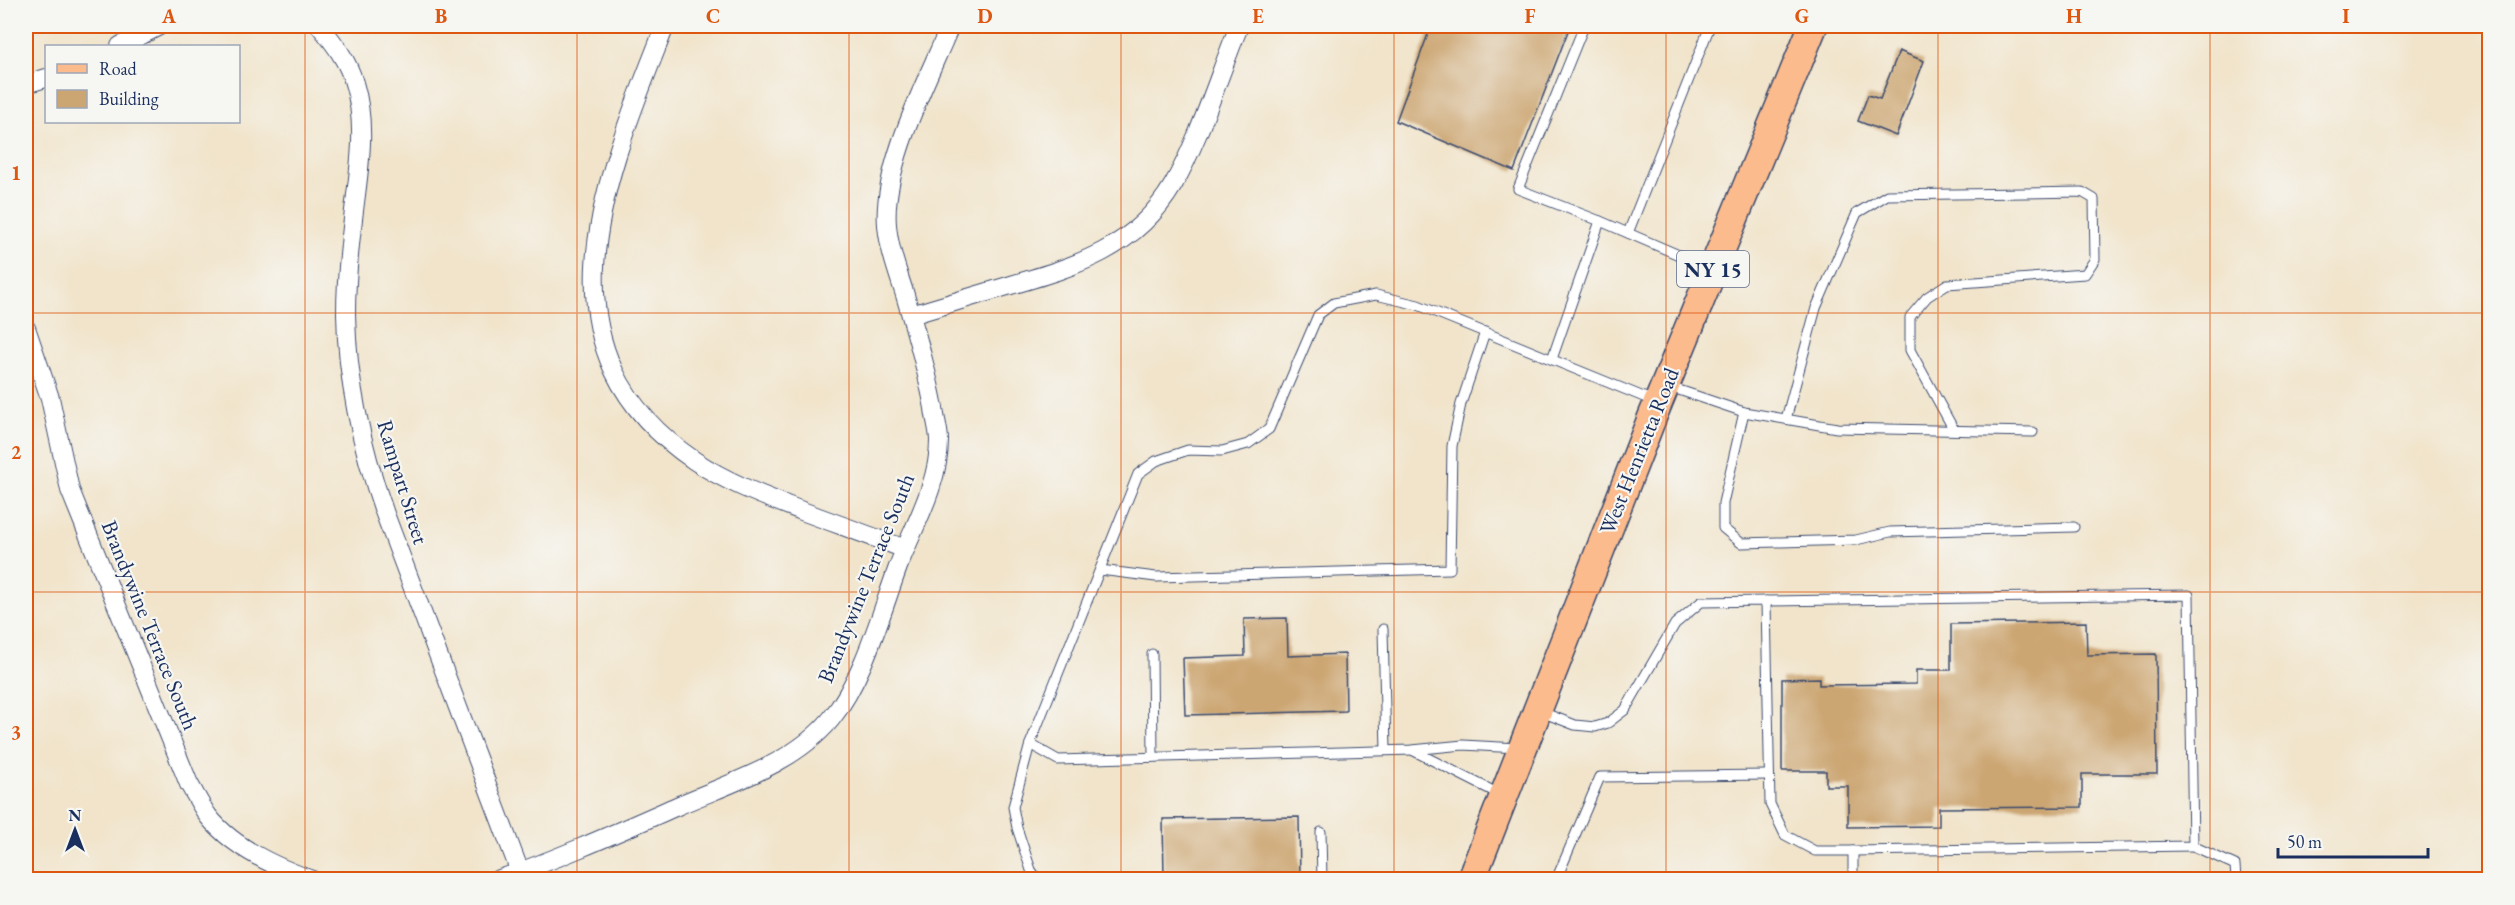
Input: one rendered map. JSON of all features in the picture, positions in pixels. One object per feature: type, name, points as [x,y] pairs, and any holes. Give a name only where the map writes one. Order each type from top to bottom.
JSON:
[{"type":"main road","name":"West Henrietta Road","points":[[1471,879],[1661,394],[1813,26]]},
{"type":"street","points":[[122,45],[159,26]]},
{"type":"street","name":"Rampart Street","points":[[320,26],[340,51],[354,83],[362,121],[346,313],[349,365],[362,438],[381,504],[520,872]]},
{"type":"street","points":[[665,26],[611,170],[598,232],[594,266],[596,311],[604,348],[620,383],[642,413],[668,441],[696,462],[731,482],[763,496],[905,549]]},
{"type":"street","name":"Brandywine Terrace South","points":[[497,879],[520,872],[780,760],[808,741],[830,720],[845,698],[862,662],[905,549],[923,509],[937,459],[939,440],[928,380],[892,256],[887,226],[887,199],[891,175],[900,149],[950,26]]},
{"type":"street","points":[[911,315],[1069,268],[1102,254],[1130,235],[1153,213],[1173,185],[1193,142],[1239,26]]},
{"type":"street","points":[[26,84],[45,78]]},
{"type":"street","name":"Brandywine Terrace South","points":[[26,328],[50,398],[69,490],[189,784],[209,817],[227,835],[277,867],[312,879]]},
{"type":"lane","points":[[1584,26],[1518,189],[1713,269]]},
{"type":"lane","points":[[1628,233],[1710,26]]},
{"type":"lane","points":[[1786,419],[1816,308],[1857,213],[1887,195],[2082,192],[2094,199],[2095,259],[2085,274],[1947,284],[1927,297],[1910,317],[1910,350],[1954,430]]},
{"type":"lane","points":[[1552,359],[1599,221]]},
{"type":"lane","points":[[1038,879],[1031,870],[1017,828],[1013,807],[1030,744],[1138,474],[1156,461],[1188,450],[1222,452],[1248,444],[1269,429],[1318,315],[1335,303],[1376,295],[1418,305],[1552,359],[1661,394],[1744,412],[1837,428],[2033,432]]},
{"type":"lane","points":[[1100,570],[1156,576],[1450,569],[1452,446],[1461,404],[1485,332]]},
{"type":"lane","points":[[1744,412],[1723,503],[1723,528],[1742,543],[1856,540],[1890,532],[2074,527]]},
{"type":"lane","points":[[1537,711],[1575,725],[1595,727],[1608,723],[1626,710],[1675,624],[1701,602],[2189,595],[2193,846]]},
{"type":"lane","points":[[1766,601],[1770,804],[1785,835],[1815,851],[2193,846],[2235,865],[2236,879]]},
{"type":"lane","points":[[1383,629],[1386,750]]},
{"type":"lane","points":[[1152,654],[1153,757]]},
{"type":"lane","points":[[1030,744],[1058,760],[1412,750],[1463,745],[1522,748]]},
{"type":"lane","points":[[1412,750],[1504,796]]},
{"type":"lane","points":[[1556,879],[1600,777],[1769,775]]},
{"type":"lane","points":[[1321,832],[1322,879]]},
{"type":"lane","points":[[1853,851],[1853,879]]},
{"type":"building","points":[[1431,26],[1570,26],[1514,171],[1396,121]]},
{"type":"building","points":[[1899,51],[1924,61],[1896,136],[1858,121],[1868,95],[1880,99]]},
{"type":"building","points":[[1287,618],[1288,656],[1345,654],[1346,711],[1185,715],[1183,658],[1245,656],[1244,619]]},
{"type":"building","points":[[2086,622],[2087,655],[2156,654],[2157,774],[2082,774],[2082,807],[1939,808],[1939,826],[1848,827],[1848,786],[1826,786],[1826,771],[1782,771],[1782,679],[1819,678],[1819,685],[1916,684],[1916,670],[1951,670],[1951,624]]},
{"type":"building","points":[[1299,817],[1300,879],[1164,879],[1163,819]]}]
